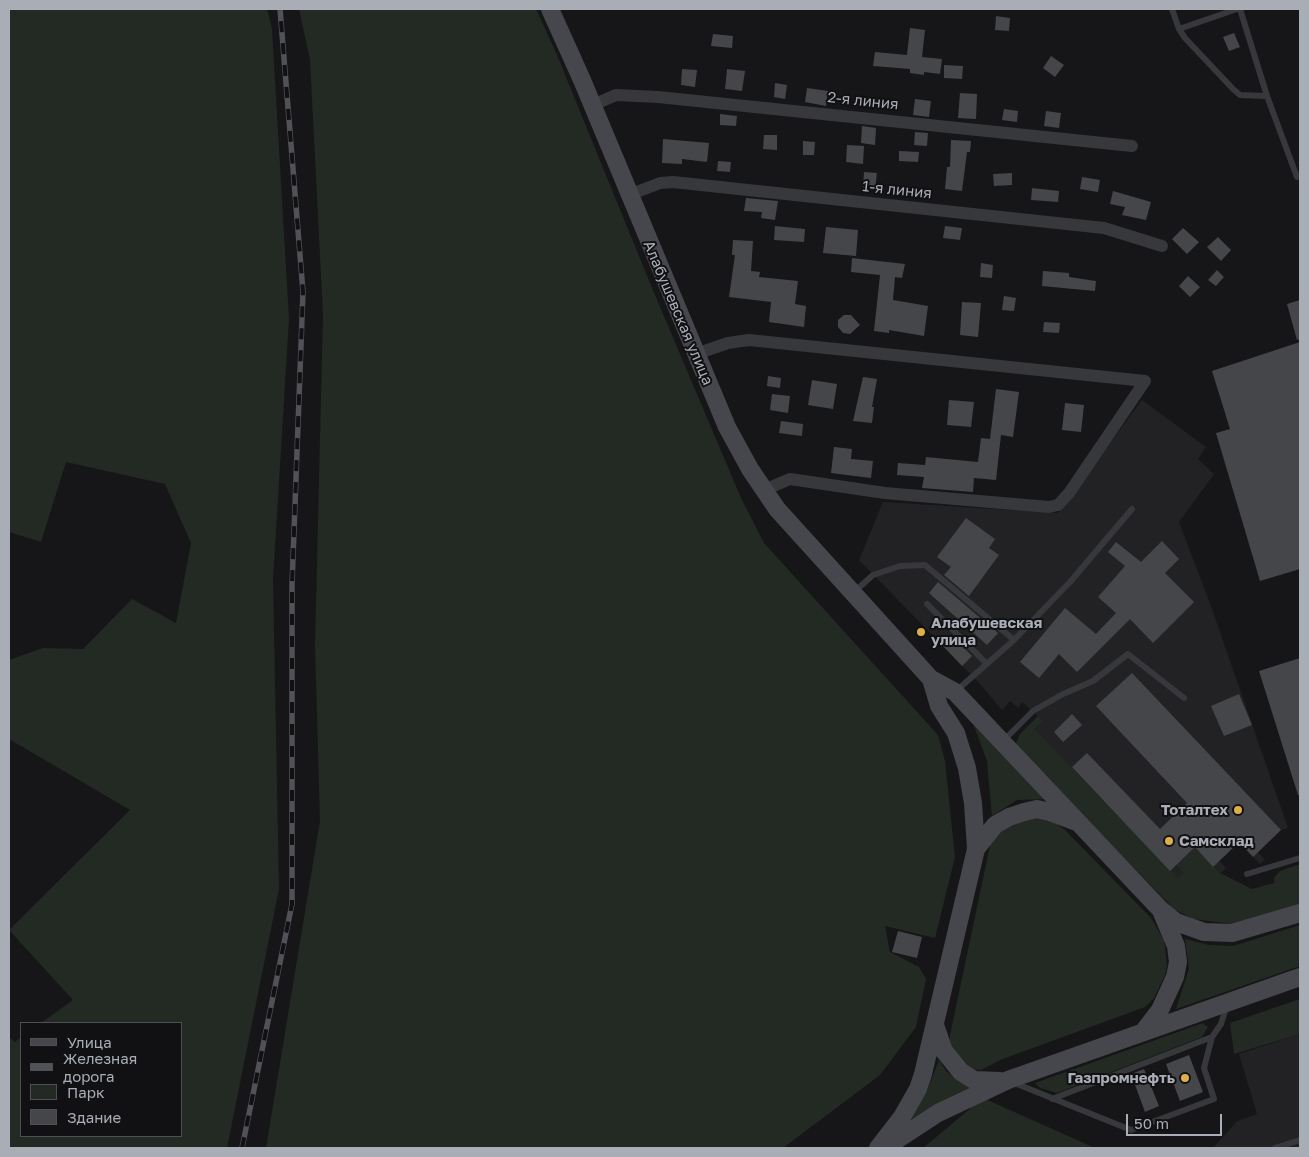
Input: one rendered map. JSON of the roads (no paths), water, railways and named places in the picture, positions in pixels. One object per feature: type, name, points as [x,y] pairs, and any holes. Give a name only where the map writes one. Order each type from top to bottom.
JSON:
[{"type":"street","name":"Алабушевская улица","points":[[550,9],[593,105],[727,427],[764,490],[804,540],[931,679],[955,692],[1003,740],[1160,909]]},
{"type":"street","name":"2-я линия","points":[[593,105],[616,95],[658,96],[1132,146]]},
{"type":"street","name":"1-я линия","points":[[629,195],[660,183],[673,182],[1104,228],[1162,246]]},
{"type":"street","points":[[696,354],[717,345],[749,340],[1145,381],[1069,493],[1058,505],[1049,507],[884,493],[790,479],[764,490]]},
{"type":"street","name":"Алабушевская улица","points":[[878,1148],[902,1117],[918,1089],[976,849],[973,803],[967,768],[956,733],[940,706],[931,679]]},
{"type":"street","points":[[976,849],[996,825],[1009,817],[1024,812],[1037,810],[1050,812],[1079,823]]},
{"type":"street","points":[[1160,909],[1176,922],[1191,928],[1217,933],[1232,933],[1300,914]]},
{"type":"street","points":[[1143,1032],[1160,1010],[1170,991],[1178,962],[1172,932],[1160,909]]},
{"type":"street","points":[[883,1148],[938,1113],[1008,1080],[1300,977]]},
{"type":"street","points":[[935,1025],[944,1051],[961,1072],[974,1080],[1008,1080]]},
{"type":"lane","points":[[1172,9],[1179,29],[1240,94],[1268,96]]},
{"type":"lane","points":[[1179,29],[1239,9],[1297,177],[1300,176]]},
{"type":"lane","points":[[955,692],[1014,640],[1070,582],[1132,509]]},
{"type":"lane","points":[[852,594],[873,574],[900,566],[925,565],[1014,640]]},
{"type":"lane","points":[[927,604],[987,664]]},
{"type":"lane","points":[[1003,740],[1033,712],[1063,694],[1093,682],[1128,654],[1184,698]]},
{"type":"lane","points":[[1247,874],[1300,858]]},
{"type":"lane","points":[[1008,1080],[1131,1130],[1214,1099],[1204,1068],[1212,1037],[1221,1024],[1228,1002]]},
{"type":"lane","points":[[1052,1099],[1212,1037]]},
{"type":"lane","points":[[1275,1148],[1300,1140]]},
{"type":"railway","points":[[242,1148],[292,904],[292,585],[303,292],[280,9]]},
{"type":"place","name":"Алабушевская улица","points":[[921,632]]},
{"type":"place","name":"Тоталтех","points":[[1238,810]]},
{"type":"place","name":"Самсклад","points":[[1169,841]]},
{"type":"place","name":"Газпромнефть","points":[[1185,1078]]}]
